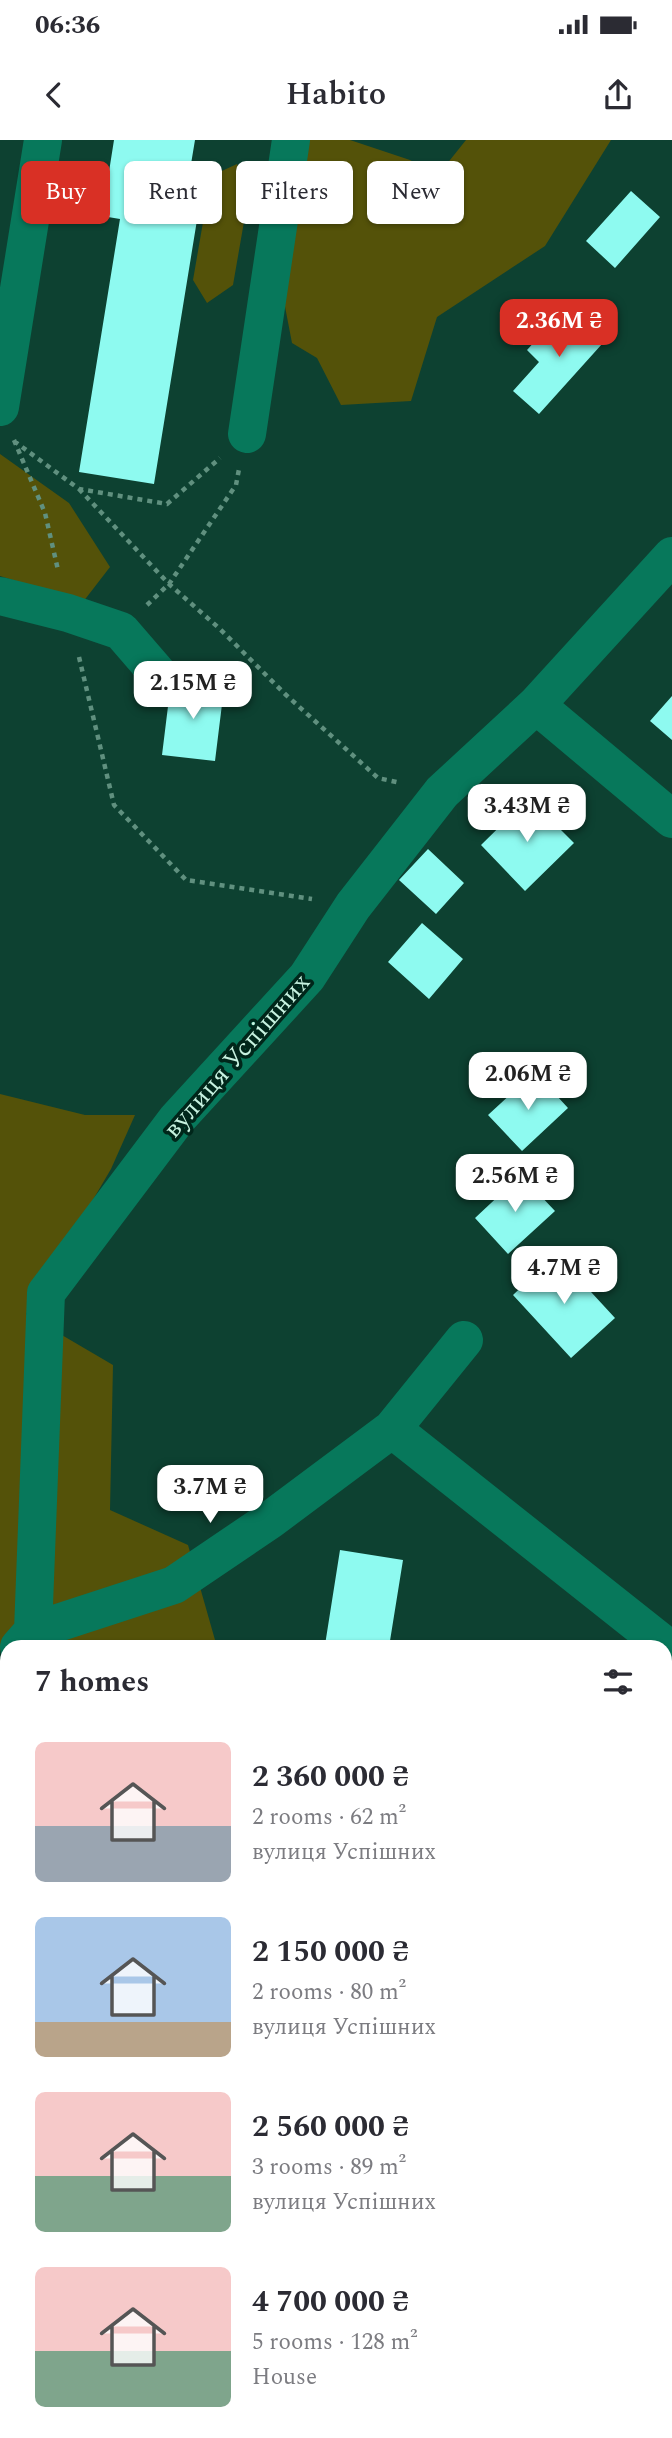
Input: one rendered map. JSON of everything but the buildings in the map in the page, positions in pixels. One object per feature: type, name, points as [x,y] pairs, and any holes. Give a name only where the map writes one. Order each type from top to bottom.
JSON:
[{"type":"street","points":[[7,424],[43,140]]},
{"type":"street","points":[[247,434],[291,140]]},
{"type":"street","name":"вулиця Успішних","points":[[26,1639],[46,1293],[177,1119],[307,977],[353,906],[442,792],[536,705],[672,556]]},
{"type":"street","points":[[0,596],[68,612],[121,631],[159,675]]},
{"type":"street","points":[[536,705],[672,819]]},
{"type":"street","points":[[26,1639],[174,1585],[270,1520],[392,1429],[464,1340]]},
{"type":"street","points":[[392,1429],[658,1640]]},
{"type":"path","points":[[7,424],[79,489],[169,584],[378,778],[442,792]]},
{"type":"path","points":[[7,424],[45,513],[114,805],[186,880],[353,906]]},
{"type":"path","points":[[79,489],[167,504],[247,434]]},
{"type":"path","points":[[121,631],[169,584],[236,485],[247,434]]},
{"type":"shaded area","points":[[278,140],[350,140],[410,160],[412,161],[367,161],[367,224],[464,224],[464,161],[449,161],[466,140],[611,140],[545,246],[437,317],[411,401],[341,405],[317,358],[292,343],[277,265],[277,224],[353,224],[353,161],[278,161]]},
{"type":"shaded area","points":[[236,164],[236,224],[244,224],[233,285],[207,303],[193,280],[203,224],[222,224],[222,171]]},
{"type":"shaded area","points":[[0,454],[69,503],[110,567],[83,602],[0,576]]},
{"type":"shaded area","points":[[0,1094],[85,1115],[135,1115],[111,1169],[26,1314],[113,1365],[110,1510],[188,1545],[215,1640],[0,1640]]}]
